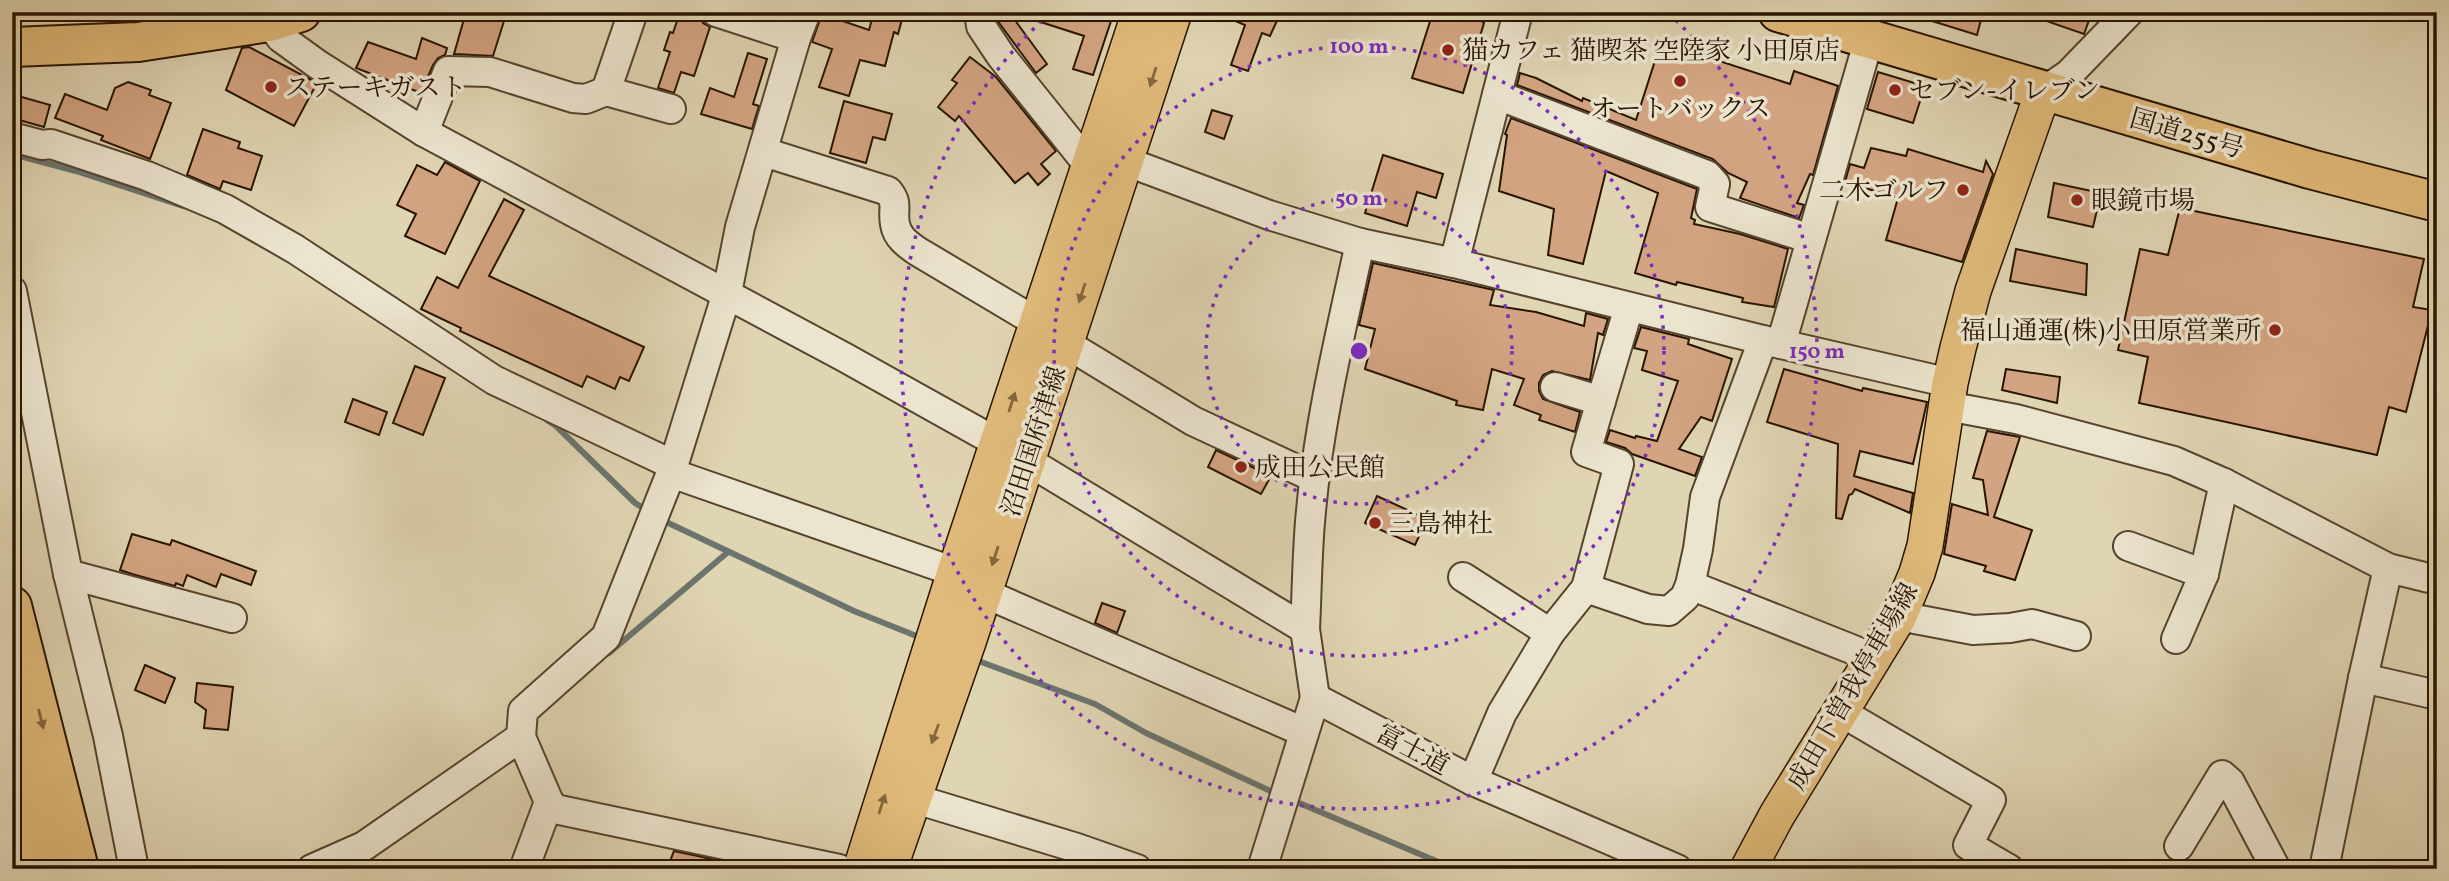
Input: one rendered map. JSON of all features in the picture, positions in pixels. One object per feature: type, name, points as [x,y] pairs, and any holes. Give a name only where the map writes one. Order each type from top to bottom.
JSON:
[{"type":"highway","name":"国道255号","points":[[1778,12],[2043,92],[2437,202]]},
{"type":"highway","points":[[24,48],[138,42],[216,21],[285,17]]},
{"type":"highway","points":[[12,606],[56,868]]},
{"type":"highway","points":[[12,727],[56,868]]},
{"type":"highway","points":[[12,755],[56,868]]},
{"type":"main road","name":"沼田国府津線","points":[[861,869],[948,649],[984,593],[1012,452],[1051,333],[1090,167],[1140,12]]},
{"type":"main road","name":"沼田国府津線","points":[[1051,333],[1125,161],[1174,12]]},
{"type":"main road","name":"成田下曽我停車場線","points":[[1748,869],[1777,815],[1899,616],[1917,573],[1925,546],[1949,395],[1973,291],[2043,92]]},
{"type":"main road","name":"沼田国府津線","points":[[890,869],[912,798],[948,649],[955,572],[1012,452]]},
{"type":"street","points":[[606,91],[633,12]]},
{"type":"street","points":[[312,869],[364,846],[522,724],[606,637],[671,473],[727,293],[740,227],[801,25],[716,12]]},
{"type":"street","points":[[979,12],[981,26],[1001,56],[1090,167]]},
{"type":"street","points":[[1454,263],[1518,12]]},
{"type":"street","points":[[2043,92],[2068,74],[2129,12]]},
{"type":"street","points":[[285,17],[281,38],[424,132],[727,293],[1012,452],[1305,629]]},
{"type":"street","points":[[1586,587],[1648,609],[1669,611],[1685,597],[1698,549],[1705,496],[1772,342],[1811,239],[1869,40]]},
{"type":"street","points":[[424,132],[448,71],[490,72],[573,98],[586,99],[606,91],[671,109]]},
{"type":"street","points":[[1496,95],[1707,175],[1715,184],[1710,207],[1811,239]]},
{"type":"street","points":[[12,137],[42,145],[51,144],[147,176],[225,209],[295,248],[494,380],[667,462],[671,473]]},
{"type":"street","points":[[764,152],[888,191],[895,199],[895,225],[901,239],[929,258],[1193,421],[1315,478]]},
{"type":"street","points":[[1125,161],[1269,215],[1360,243],[1454,263],[1772,342],[1949,395],[2017,419],[2174,461],[2388,568],[2437,580]]},
{"type":"street","points":[[1262,869],[1315,698],[1305,629],[1311,510],[1329,388],[1360,243]]},
{"type":"street","points":[[12,291],[68,573],[108,736],[134,869]]},
{"type":"street","points":[[1473,781],[1502,713],[1550,634],[1586,587],[1619,464],[1586,452],[1629,307]]},
{"type":"street","points":[[1555,387],[1601,401]]},
{"type":"street","points":[[671,473],[955,572]]},
{"type":"street","points":[[2176,639],[2204,574],[2224,484]]},
{"type":"street","points":[[2128,546],[2204,574]]},
{"type":"street","points":[[2324,869],[2388,568]]},
{"type":"street","points":[[68,573],[232,618]]},
{"type":"street","points":[[1463,577],[1550,634]]},
{"type":"street","points":[[1690,585],[1874,658]]},
{"type":"street","points":[[984,593],[1304,732]]},
{"type":"street","points":[[1899,616],[1973,629],[2010,628],[2032,624],[2076,636]]},
{"type":"street","points":[[2363,678],[2437,695]]},
{"type":"street","name":"富士道","points":[[1315,698],[1473,781],[1676,869]]},
{"type":"street","points":[[1841,712],[1991,800],[1968,845],[2009,869]]},
{"type":"street","points":[[522,724],[549,802],[555,809],[839,869]]},
{"type":"street","points":[[2179,846],[2222,775],[2230,782],[2276,869]]},
{"type":"street","points":[[912,798],[1074,858],[1137,869]]},
{"type":"street","points":[[524,869],[549,802]]},
{"type":"building","points":[[466,12],[504,21],[493,56],[454,54]]},
{"type":"building","points":[[680,12],[700,12],[703,23],[710,27],[694,76],[681,72],[674,93],[658,88],[670,52],[664,50]]},
{"type":"building","points":[[874,12],[904,12],[898,34],[894,32],[885,66],[860,60],[849,96],[819,87],[832,49],[812,42],[822,14],[869,30]]},
{"type":"building","points":[[996,12],[1009,12],[1047,64],[1036,73],[997,20]]},
{"type":"building","points":[[1023,12],[1114,12],[1093,75],[1073,69],[1084,36],[1022,16]]},
{"type":"building","points":[[1214,12],[1281,12],[1270,36],[1262,33],[1248,71],[1231,65],[1245,25]]},
{"type":"building","name":"猫カフェ 猫喫茶 空陸家 小田原店","points":[[1433,12],[1472,12],[1484,23],[1463,93],[1412,78]]},
{"type":"building","points":[[1917,12],[1983,12],[1977,35],[1916,16]]},
{"type":"building","points":[[2030,12],[2092,12],[2084,34],[2029,15]]},
{"type":"building","points":[[422,38],[447,48],[445,55],[438,58],[433,65],[421,93],[356,68],[368,42],[416,59]]},
{"type":"building","points":[[1661,42],[1790,84],[1794,71],[1838,86],[1813,175],[1810,174],[1797,203],[1804,205],[1799,218],[1740,198],[1747,182],[1728,173],[1713,159],[1517,85],[1520,73],[1582,101],[1583,98],[1636,120]]},
{"type":"building","name":"ステーキガスト","points":[[249,47],[317,83],[294,126],[226,90],[242,48]]},
{"type":"building","points":[[748,53],[767,59],[753,104],[759,106],[752,129],[701,114],[710,88],[734,97]]},
{"type":"building","points":[[970,57],[996,77],[1056,151],[1041,164],[1050,174],[1038,185],[1028,173],[1015,183],[959,116],[955,121],[938,107],[957,83],[952,80]]},
{"type":"building","points":[[1878,72],[1918,84],[1923,92],[1913,123],[1867,109]]},
{"type":"building","points":[[128,82],[151,90],[149,95],[171,103],[150,159],[101,140],[103,136],[55,118],[65,94],[107,110],[115,88]]},
{"type":"building","points":[[18,96],[50,105],[44,127],[12,118]]},
{"type":"building","points":[[844,101],[892,114],[885,140],[873,137],[866,163],[830,153]]},
{"type":"building","points":[[1212,110],[1232,116],[1224,139],[1205,132]]},
{"type":"building","points":[[1511,118],[1697,189],[1691,218],[1695,220],[1694,224],[1740,234],[1788,249],[1774,307],[1742,302],[1743,298],[1677,282],[1676,285],[1635,273],[1658,193],[1606,171],[1583,264],[1548,255],[1554,209],[1499,191],[1505,134]]},
{"type":"building","points":[[203,129],[240,142],[238,148],[262,156],[251,190],[223,181],[220,189],[187,175]]},
{"type":"building","points":[[1871,148],[1906,156],[1908,149],[1983,172],[1986,161],[1993,174],[1962,262],[1886,240],[1898,198],[1845,182],[1850,164],[1864,168]]},
{"type":"building","points":[[1383,155],[1443,174],[1436,198],[1417,192],[1407,226],[1365,213]]},
{"type":"building","points":[[445,162],[480,181],[445,254],[405,236],[416,214],[397,205],[417,165],[437,175]]},
{"type":"building","points":[[2054,183],[2101,193],[2093,227],[2048,217]]},
{"type":"building","points":[[504,199],[524,210],[489,276],[644,347],[629,381],[620,377],[615,389],[587,376],[582,387],[460,331],[461,328],[421,309],[437,277],[458,288]]},
{"type":"building","name":"福山通運(株)小田原営業所","points":[[2180,208],[2424,259],[2413,307],[2432,310],[2406,412],[2389,407],[2377,455],[2139,403],[2148,357],[2118,350],[2140,249],[2168,255]]},
{"type":"building","points":[[2016,249],[2087,264],[2086,295],[2010,281]]},
{"type":"building","points":[[1373,263],[1494,290],[1490,305],[1536,312],[1584,326],[1586,313],[1608,319],[1603,335],[1598,333],[1590,380],[1552,371],[1543,375],[1539,383],[1543,399],[1580,412],[1575,432],[1539,420],[1541,415],[1514,405],[1524,379],[1492,369],[1483,410],[1456,405],[1457,401],[1365,369],[1375,329],[1359,325]]},
{"type":"building","points":[[1641,327],[1689,339],[1688,344],[1732,359],[1712,421],[1701,417],[1679,449],[1702,457],[1695,476],[1606,442],[1610,430],[1657,441],[1678,381],[1642,370],[1647,351],[1634,348]]},
{"type":"building","points":[[415,366],[445,378],[423,435],[393,423]]},
{"type":"building","points":[[1784,369],[1862,391],[1863,388],[1927,402],[1913,464],[1860,451],[1854,476],[1913,493],[1910,513],[1855,489],[1849,495],[1842,519],[1836,518],[1838,444],[1767,422]]},
{"type":"building","points":[[2006,369],[2060,377],[2057,403],[2002,390]]},
{"type":"building","points":[[353,399],[387,412],[379,435],[345,422]]},
{"type":"building","points":[[1987,431],[2020,437],[1994,517],[2032,530],[2015,580],[1984,571],[1986,566],[1944,554],[1952,504],[1988,515],[1983,480],[1973,478]]},
{"type":"building","name":"成田公民館","points":[[1216,450],[1271,476],[1261,494],[1208,467]]},
{"type":"building","points":[[1377,496],[1427,519],[1415,545],[1365,523]]},
{"type":"building","points":[[132,534],[170,545],[172,540],[256,571],[251,585],[221,574],[216,587],[187,575],[183,586],[176,583],[175,586],[120,570]]},
{"type":"building","points":[[1102,603],[1125,611],[1117,633],[1095,623]]},
{"type":"building","points":[[145,665],[175,678],[165,703],[135,690]]},
{"type":"building","points":[[197,683],[233,687],[228,730],[204,728],[206,710],[195,702]]},
{"type":"building","points":[[674,851],[726,862],[736,866],[736,869],[667,869]]},
{"type":"waterway","points":[[12,154],[76,171],[183,206]]},
{"type":"waterway","points":[[547,420],[635,503],[648,511]]},
{"type":"waterway","points":[[660,519],[854,611],[924,639]]},
{"type":"waterway","points":[[609,653],[728,552]]},
{"type":"waterway","points":[[973,659],[1095,704],[1146,733],[1279,795]]},
{"type":"waterway","points":[[1292,800],[1455,869]]},
{"type":"waterway","points":[[288,869],[304,863]]},
{"type":"place","name":"猫カフェ 猫喫茶 空陸家 小田原店","points":[[1448,50]]},
{"type":"place","name":"オートバックス","points":[[1680,81]]},
{"type":"place","name":"ステーキガスト","points":[[271,87]]},
{"type":"place","name":"セブン-イレブン","points":[[1895,90]]},
{"type":"place","name":"二木ゴルフ","points":[[1963,190]]},
{"type":"place","name":"眼鏡市場","points":[[2077,200]]},
{"type":"place","name":"福山通運(株)小田原営業所","points":[[2275,330]]},
{"type":"place","name":"成田公民館","points":[[1241,467]]},
{"type":"place","name":"三島神社","points":[[1375,523]]}]
